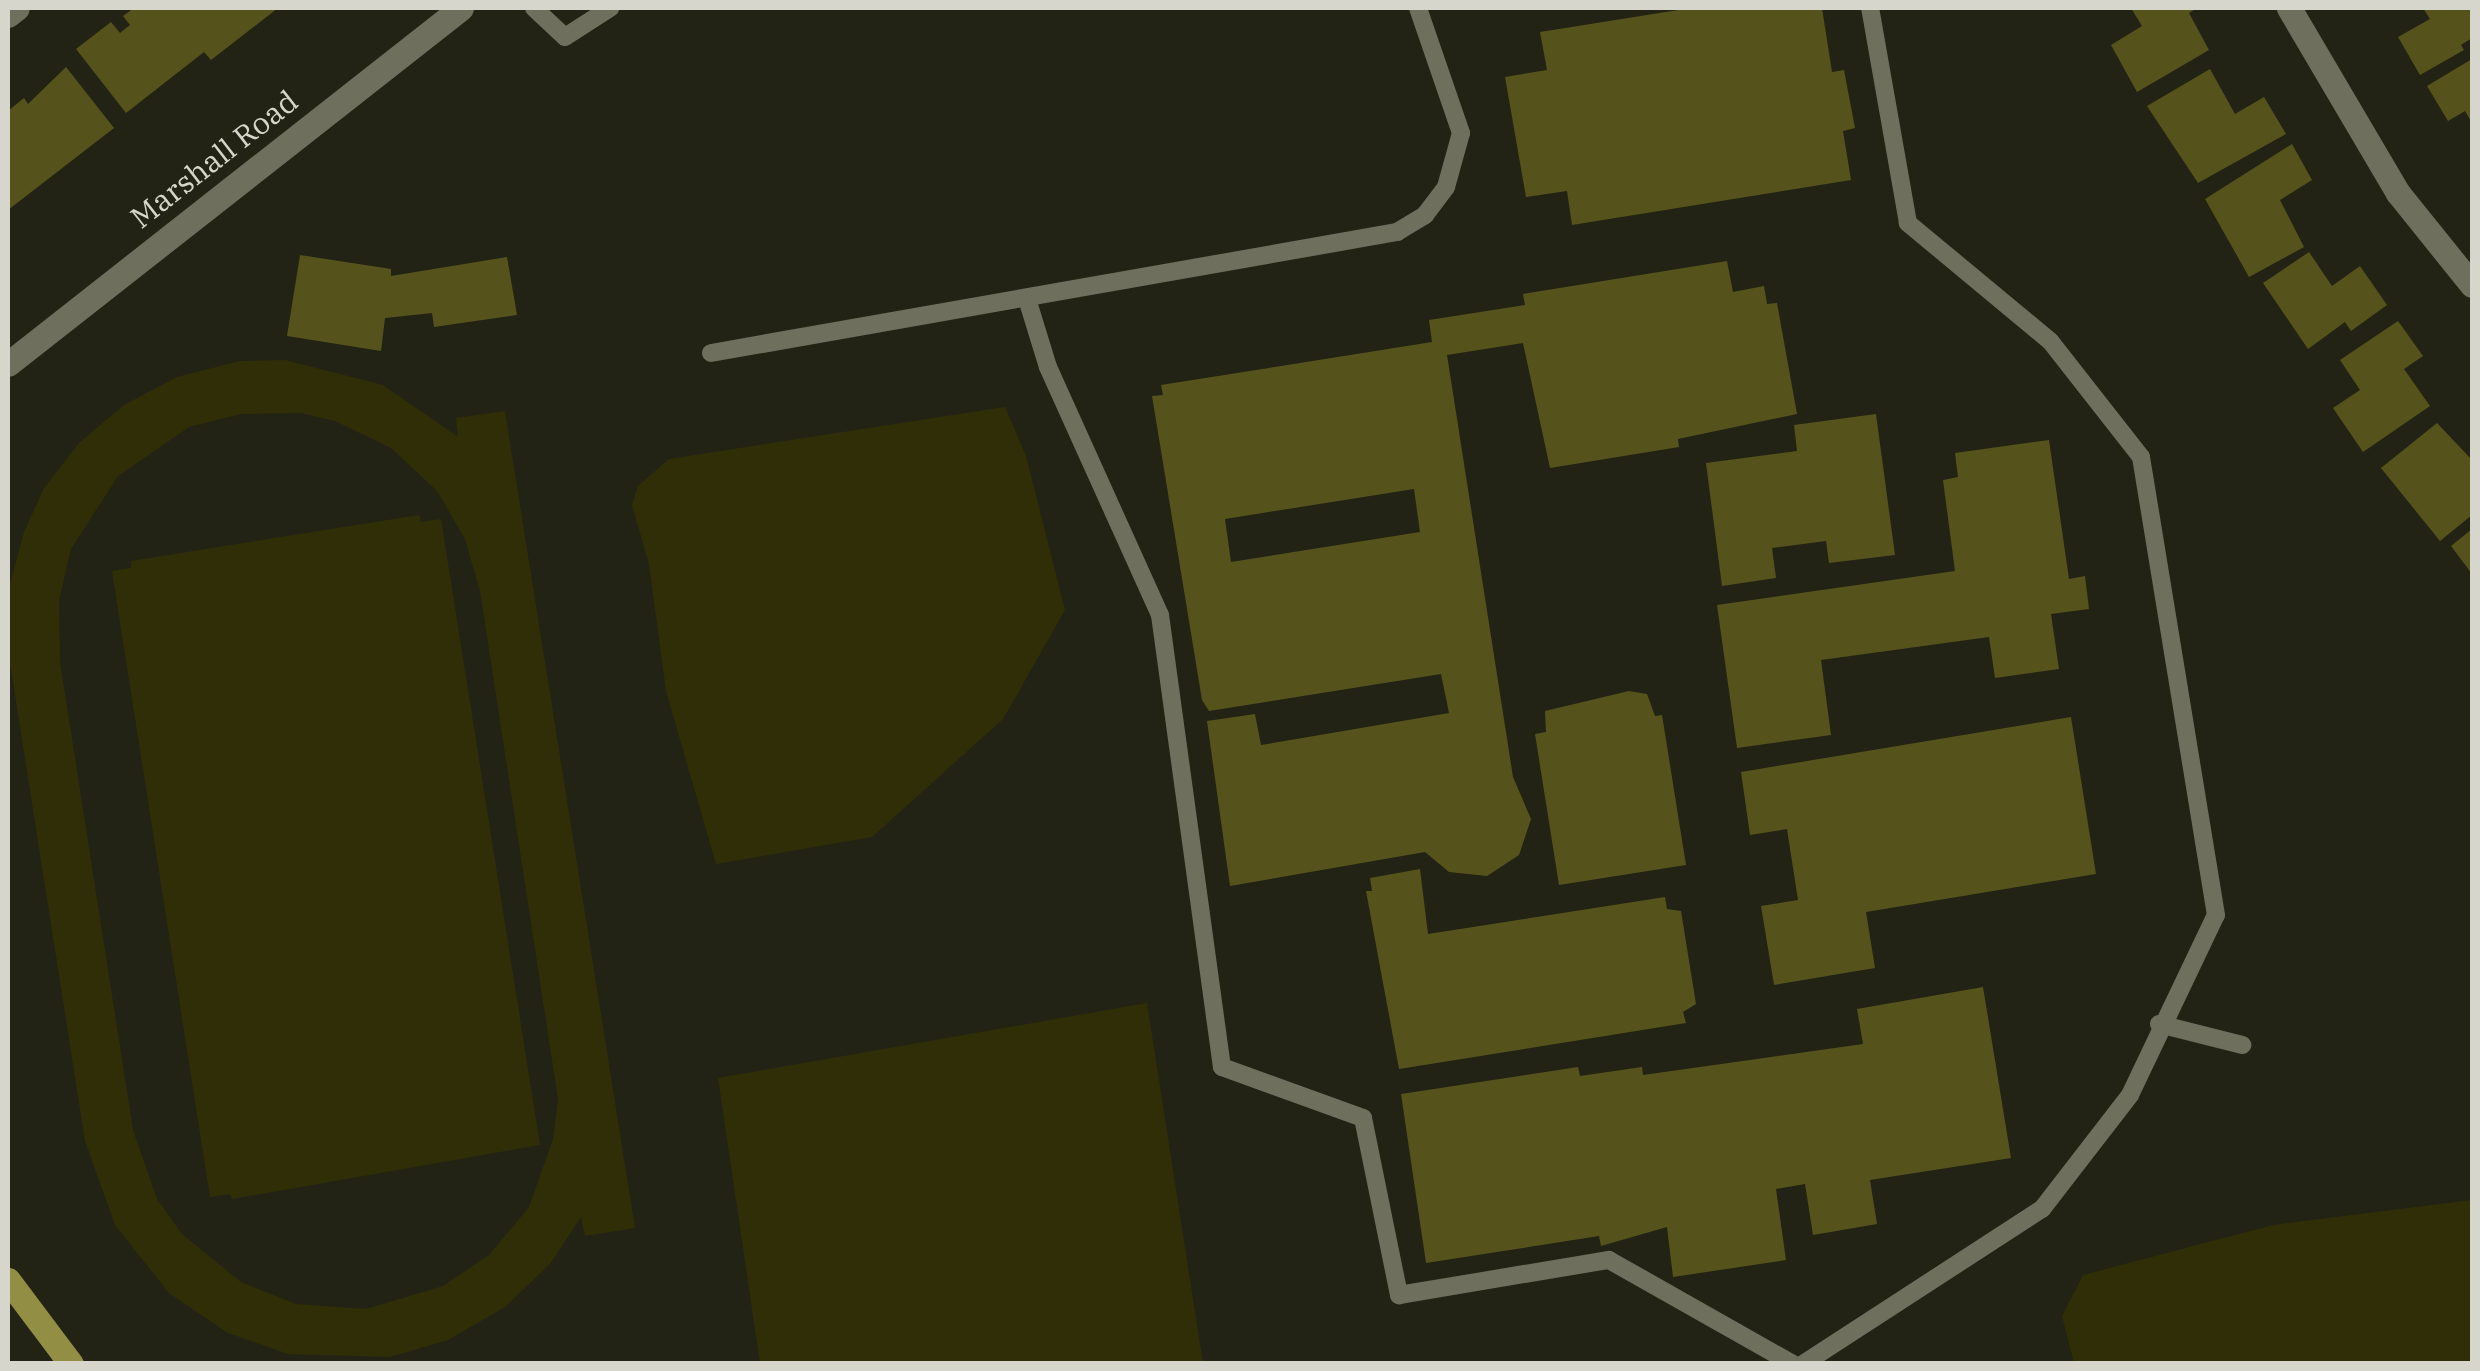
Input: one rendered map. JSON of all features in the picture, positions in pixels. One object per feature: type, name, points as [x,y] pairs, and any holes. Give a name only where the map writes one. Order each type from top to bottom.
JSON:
[{"type":"main road","points":[[8,1280],[71,1364]]},
{"type":"street","points":[[8,15],[17,8]]},
{"type":"street","name":"Marshall Road","points":[[8,362],[461,8]]},
{"type":"street","points":[[2289,8],[2398,193],[2472,285]]},
{"type":"lane","points":[[534,8],[565,37],[610,8]]},
{"type":"lane","points":[[710,353],[1028,302],[1176,266],[1372,238],[1425,216],[1446,187],[1461,133],[1418,8]]},
{"type":"lane","points":[[1802,1364],[2042,1210],[2130,1095],[2159,1024],[2216,916],[2141,457],[2050,341],[1908,223],[1870,8]]},
{"type":"lane","points":[[1028,302],[1048,367],[1160,615],[1222,1067],[1363,1118],[1398,1294],[1608,1260],[1793,1364]]},
{"type":"lane","points":[[2159,1024],[2242,1044]]},
{"type":"shaded area","points":[[285,360],[383,385],[458,437],[456,418],[505,411],[635,1228],[585,1236],[581,1217],[550,1264],[505,1307],[448,1340],[390,1357],[288,1354],[228,1333],[169,1293],[115,1225],[85,1141],[8,650],[8,592],[24,532],[44,488],[79,443],[124,405],[177,377],[240,361]],"holes":[[[301,413],[335,421],[391,448],[437,491],[465,539],[480,591],[558,1099],[553,1139],[529,1207],[489,1255],[443,1286],[366,1309],[296,1304],[241,1282],[182,1234],[157,1199],[133,1130],[60,662],[59,600],[71,549],[118,476],[189,427],[241,414]]]},
{"type":"shaded area","points":[[1005,407],[1026,456],[1065,610],[1003,719],[872,837],[716,864],[666,691],[649,564],[632,505],[638,486],[669,459]]},
{"type":"shaded area","points":[[419,515],[421,522],[441,519],[540,1145],[232,1199],[230,1194],[210,1197],[112,571],[131,568],[131,561]]},
{"type":"shaded area","points":[[1147,1003],[1203,1363],[760,1363],[718,1078]]},
{"type":"shaded area","points":[[2472,1200],[2472,1363],[2074,1363],[2062,1316],[2083,1275],[2273,1225]]},
{"type":"building","points":[[134,8],[278,8],[211,60],[204,52],[126,113],[76,49],[111,22],[120,33],[130,25],[123,16]]},
{"type":"building","points":[[1691,8],[1822,8],[1832,72],[1844,70],[1855,128],[1843,131],[1851,180],[1572,225],[1567,191],[1526,197],[1505,77],[1547,70],[1540,32]]},
{"type":"building","points":[[2131,8],[2197,8],[2189,13],[2209,50],[2137,92],[2111,45],[2142,26]]},
{"type":"building","points":[[2423,8],[2472,8],[2472,38],[2461,45],[2464,50],[2420,75],[2398,37],[2430,19]]},
{"type":"building","points":[[2472,59],[2472,123],[2465,111],[2448,121],[2427,86]]},
{"type":"building","points":[[66,67],[114,128],[8,210],[8,111],[24,98],[28,104]]},
{"type":"building","points":[[2210,69],[2235,114],[2264,97],[2286,134],[2198,183],[2147,106]]},
{"type":"building","points":[[2292,144],[2312,180],[2280,200],[2304,247],[2249,277],[2205,199]]},
{"type":"building","points":[[2309,252],[2332,286],[2360,266],[2387,305],[2351,331],[2345,322],[2308,349],[2263,283]]},
{"type":"building","points":[[300,255],[391,269],[391,276],[507,257],[517,315],[434,327],[432,313],[385,318],[381,351],[287,336]]},
{"type":"building","points":[[1727,261],[1733,292],[1764,286],[1767,304],[1777,303],[1797,414],[1678,439],[1679,447],[1550,468],[1523,343],[1447,355],[1513,777],[1531,819],[1519,855],[1487,876],[1449,872],[1425,852],[1230,886],[1207,721],[1255,714],[1261,745],[1449,713],[1441,674],[1209,711],[1202,700],[1152,396],[1163,395],[1161,385],[1432,342],[1429,320],[1525,305],[1523,294]],"holes":[[[1414,489],[1420,532],[1231,562],[1225,519]]]},
{"type":"building","points":[[2398,321],[2423,356],[2404,369],[2430,406],[2363,452],[2333,408],[2360,390],[2340,360]]},
{"type":"building","points":[[1876,414],[1895,555],[1829,563],[1826,541],[1772,548],[1776,578],[1722,586],[1706,463],[1797,451],[1794,425]]},
{"type":"building","points":[[2437,423],[2472,460],[2472,515],[2440,541],[2381,468]]},
{"type":"building","points":[[2049,440],[2069,579],[2085,576],[2089,609],[2051,614],[2059,669],[1995,678],[1989,637],[1821,660],[1831,735],[1737,748],[1717,605],[1955,571],[1943,480],[1958,477],[1955,453]]},
{"type":"building","points":[[2472,529],[2472,574],[2451,546]]},
{"type":"building","points":[[1629,691],[1647,694],[1655,716],[1662,715],[1686,865],[1559,885],[1535,734],[1546,732],[1545,711]]},
{"type":"building","points":[[2071,717],[2096,874],[1866,912],[1875,968],[1774,985],[1761,906],[1798,900],[1787,829],[1750,835],[1741,772]]},
{"type":"building","points":[[1420,869],[1428,934],[1665,897],[1667,909],[1681,911],[1696,1004],[1683,1012],[1686,1023],[1399,1069],[1366,891],[1372,891],[1370,878]]},
{"type":"building","points":[[1983,987],[2011,1158],[1870,1180],[1877,1224],[1813,1235],[1805,1184],[1776,1189],[1786,1260],[1673,1277],[1667,1227],[1601,1246],[1599,1236],[1426,1263],[1401,1094],[1578,1067],[1580,1076],[1642,1067],[1643,1075],[1863,1044],[1857,1009]]}]
